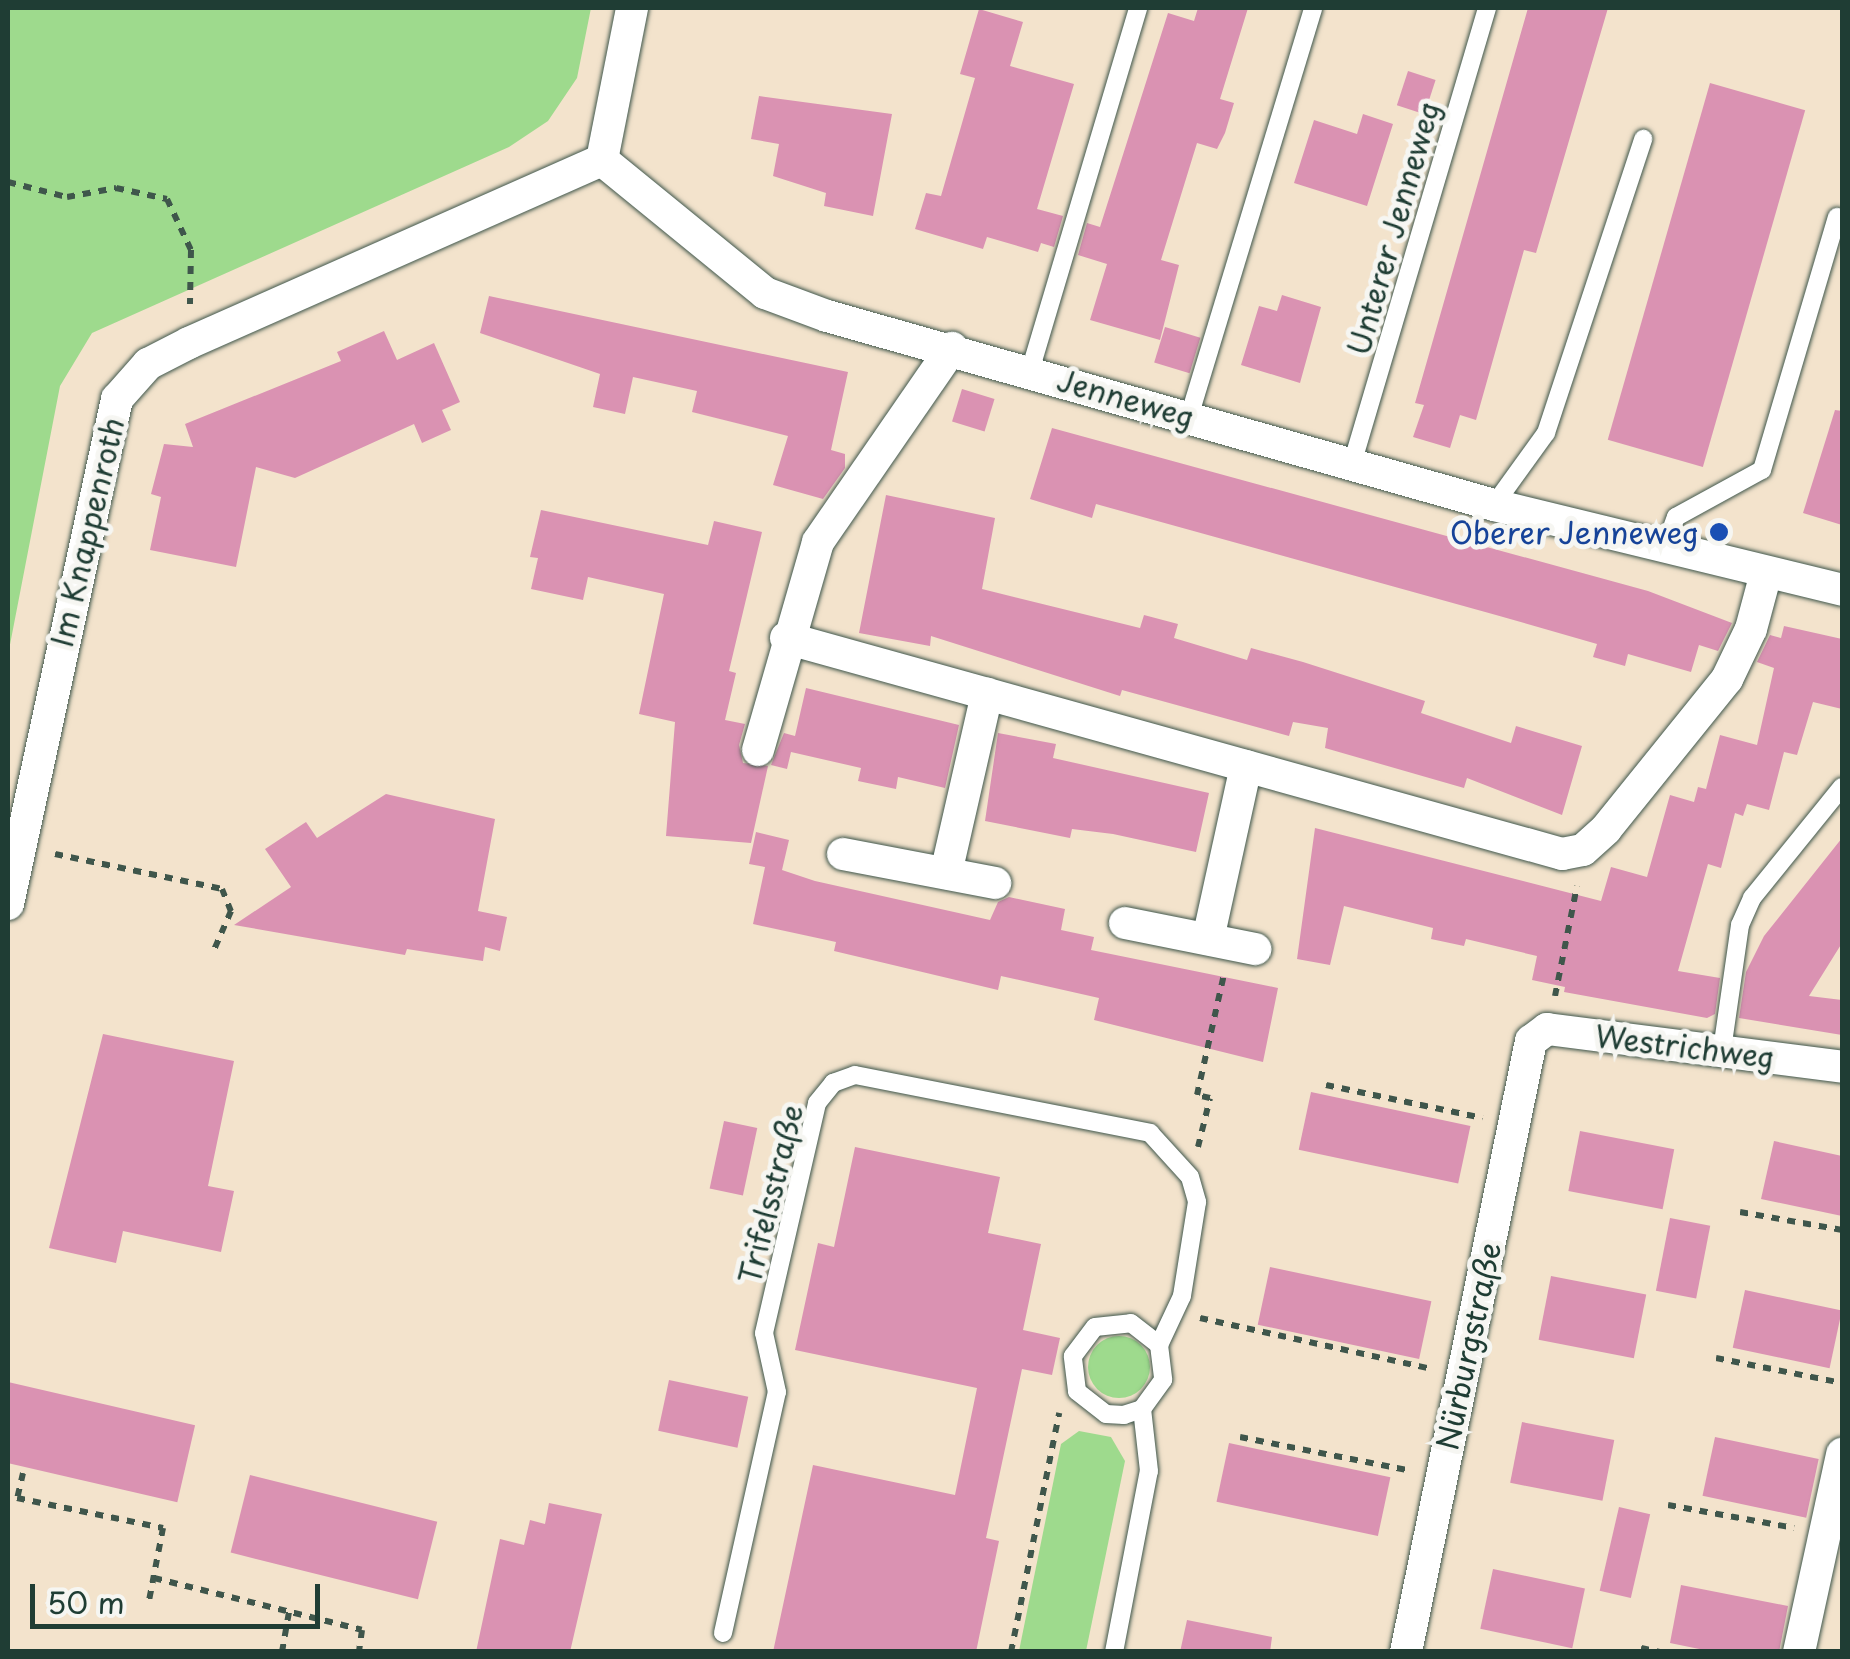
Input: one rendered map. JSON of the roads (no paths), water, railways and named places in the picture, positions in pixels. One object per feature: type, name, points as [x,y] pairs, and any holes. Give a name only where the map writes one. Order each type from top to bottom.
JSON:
[{"type":"street","points":[[602,160],[632,8]]},
{"type":"street","name":"Im Knappenroth","points":[[8,904],[117,399],[148,364],[189,343],[602,160]]},
{"type":"street","name":"Jenneweg","points":[[602,160],[765,294],[1494,505],[1842,590]]},
{"type":"street","points":[[758,750],[803,578],[839,504],[952,348]]},
{"type":"street","points":[[786,638],[1562,854],[1584,850],[1726,679],[1750,629],[1766,573]]},
{"type":"street","points":[[946,873],[987,694]]},
{"type":"street","points":[[1125,923],[1231,944],[1246,766]]},
{"type":"street","points":[[843,854],[995,883]]},
{"type":"street","name":"Westrichweg","points":[[1531,1041],[1548,1029],[1842,1067]]},
{"type":"street","name":"Nürburgstraße","points":[[1406,1652],[1531,1041]]},
{"type":"street","points":[[1799,1652],[1842,1454]]},
{"type":"lane","points":[[1030,371],[1138,8]]},
{"type":"lane","points":[[1189,417],[1313,8]]},
{"type":"lane","name":"Unterer Jenneweg","points":[[1352,464],[1486,8]]},
{"type":"lane","points":[[1494,505],[1546,433],[1642,139]]},
{"type":"lane","points":[[1666,546],[1676,517],[1762,470],[1837,217]]},
{"type":"lane","points":[[1722,1050],[1746,912],[1842,787]]},
{"type":"lane","name":"Trifelsstraße","points":[[723,1633],[777,1392],[764,1333],[818,1103],[834,1083],[855,1075],[1150,1133],[1190,1178],[1197,1202],[1191,1261],[1159,1345],[1163,1380],[1142,1409]]},
{"type":"lane","points":[[1114,1652],[1149,1471],[1142,1409],[1106,1414],[1077,1392],[1071,1374],[1081,1339],[1112,1321],[1147,1331],[1159,1345]]},
{"type":"place","name":"Oberer Jenneweg","points":[[1719,532]]}]
